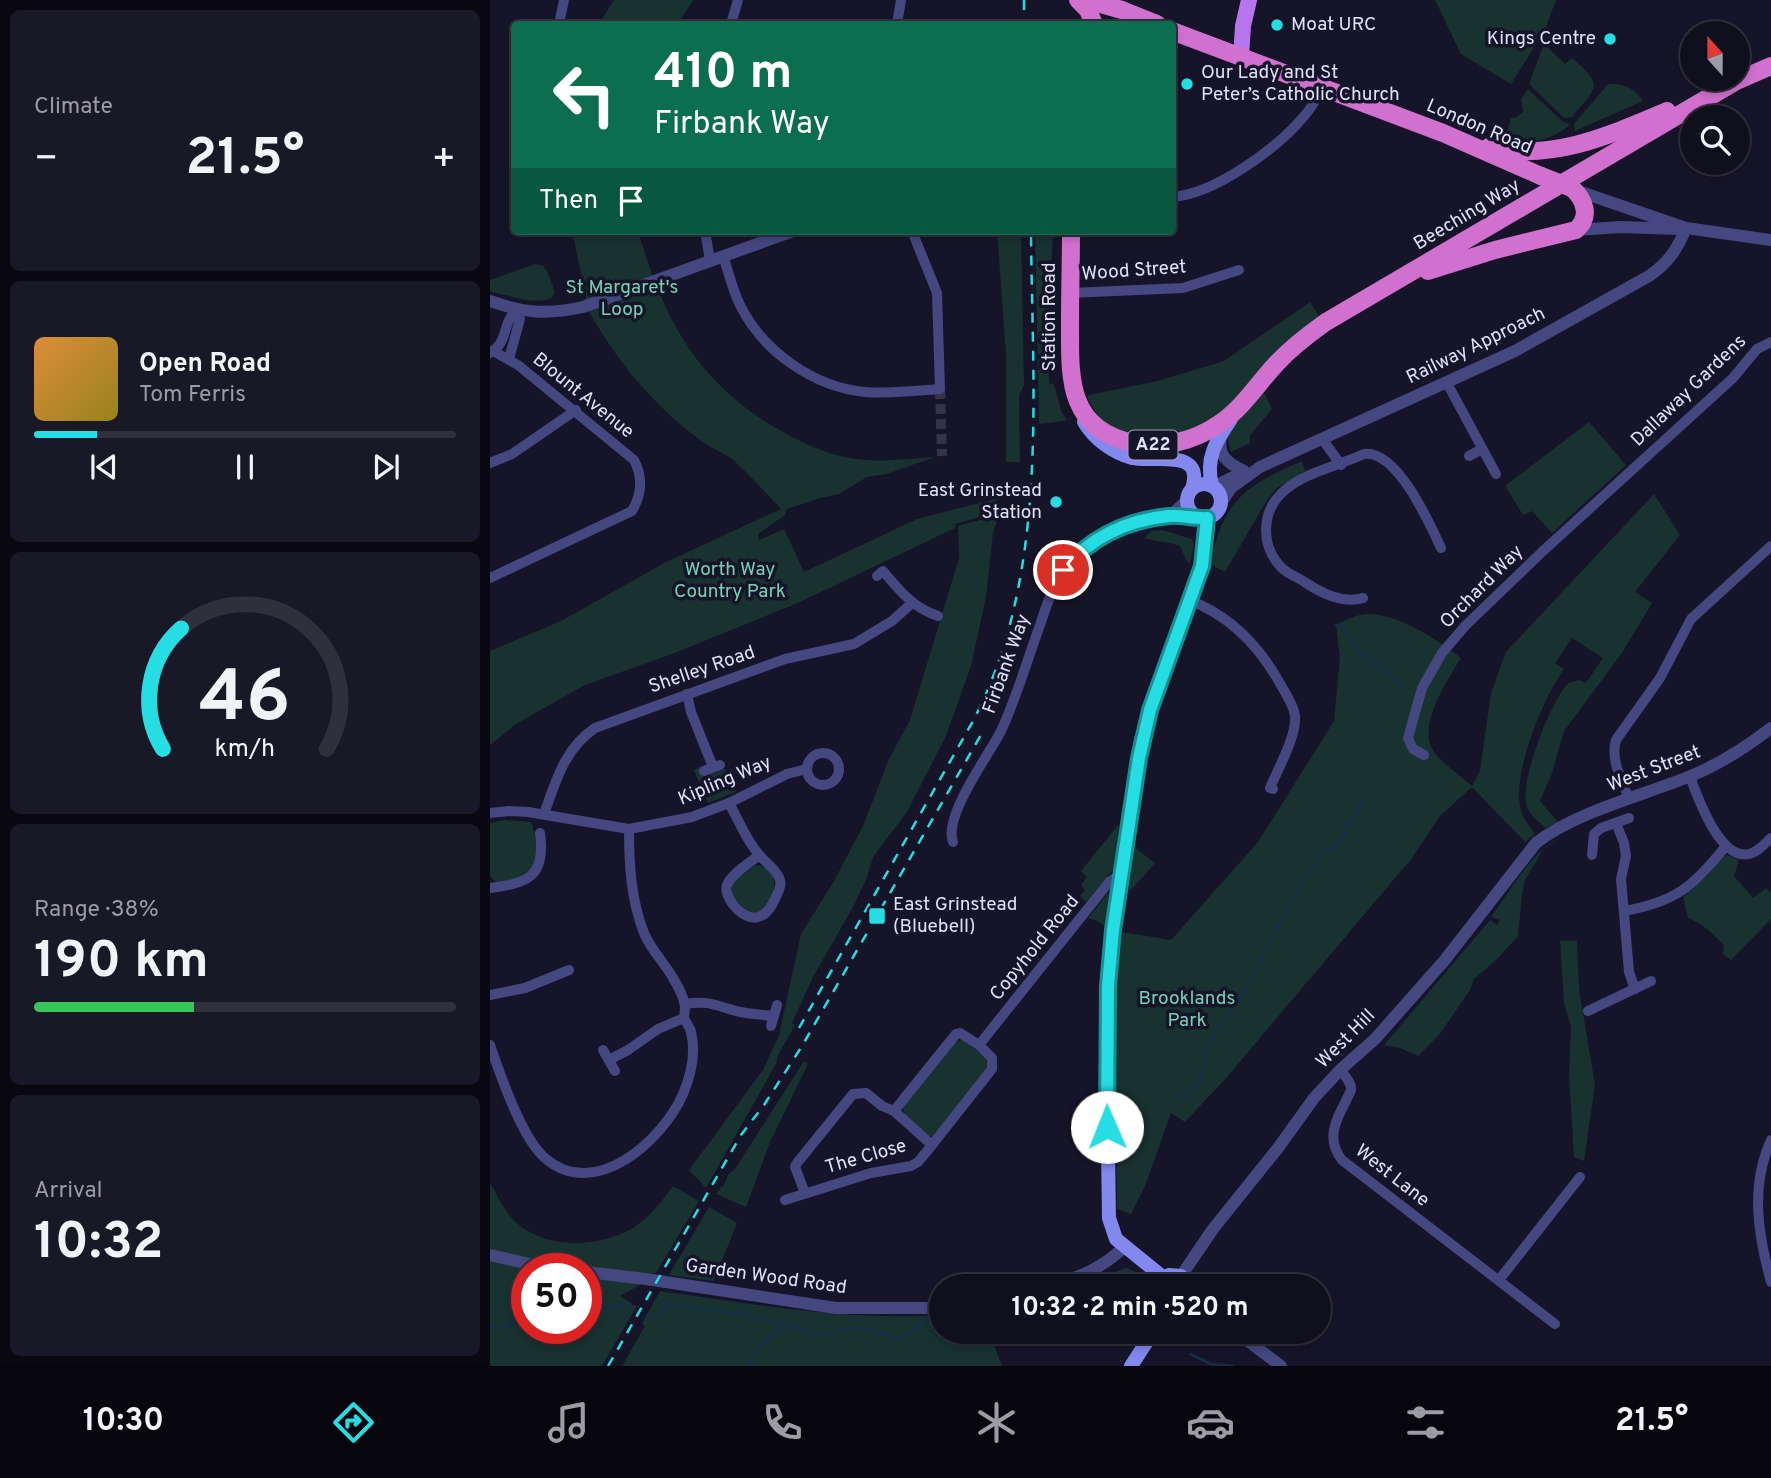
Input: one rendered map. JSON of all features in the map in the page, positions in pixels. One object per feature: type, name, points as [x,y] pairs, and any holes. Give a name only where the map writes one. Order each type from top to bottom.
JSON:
[{"type":"highway","points":[[1078,0],[1088,10],[1093,21]]},
{"type":"highway","points":[[1087,0],[1148,21]]},
{"type":"highway","points":[[1122,21],[1139,18]]},
{"type":"highway","name":"London Road","points":[[1176,32],[1241,57],[1318,95],[1465,142],[1572,188]]},
{"type":"highway","name":"Beeching Way","points":[[1750,75],[1771,65]]},
{"type":"highway","name":"Beeching Way","points":[[1465,142],[1518,152],[1547,151],[1573,146],[1714,91]]},
{"type":"highway","name":"Beeching Way","points":[[1074,396],[1087,418],[1102,431],[1128,442],[1172,444],[1200,434],[1219,424],[1240,406],[1277,363],[1326,322],[1719,91]]},
{"type":"highway","points":[[1572,188],[1582,199],[1585,210],[1582,224],[1576,230]]},
{"type":"highway","name":"London Road","points":[[1389,286],[1495,250],[1576,230]]},
{"type":"highway","name":"Station Road","points":[[1071,235],[1069,354],[1074,396]]},
{"type":"main road","points":[[1241,57],[1243,26],[1249,0]]},
{"type":"main road","points":[[1216,47],[1227,42],[1243,26]]},
{"type":"main road","name":"Station Road","points":[[1074,396],[1085,424],[1104,444],[1131,458],[1182,460],[1195,477],[1189,494]]},
{"type":"main road","name":"Beeching Way","points":[[1212,486],[1210,455],[1240,406]]},
{"type":"main road","points":[[1201,484],[1212,486],[1219,494],[1221,503],[1217,513],[1202,518],[1190,512],[1189,494],[1201,484]]},
{"type":"main road","points":[[1153,1274],[1124,1247],[1111,1229],[1106,1016],[1113,930],[1142,740],[1202,566],[1202,518]]},
{"type":"main road","points":[[1131,1366],[1145,1344]]},
{"type":"street","points":[[560,21],[564,0]]},
{"type":"street","points":[[732,21],[738,0]]},
{"type":"street","points":[[898,21],[901,0]]},
{"type":"street","points":[[1176,196],[1226,179],[1285,136],[1307,113],[1318,95]]},
{"type":"street","name":"London Road","points":[[1572,188],[1686,228]]},
{"type":"street","name":"London Road","points":[[1576,230],[1621,227],[1686,228],[1771,240]]},
{"type":"street","name":"Railway Approach","points":[[1212,486],[1323,440],[1525,345],[1665,265],[1686,228]]},
{"type":"street","points":[[707,235],[740,306],[780,356],[826,382],[863,392],[883,393],[940,389],[937,293],[914,235]]},
{"type":"street","points":[[490,300],[517,310],[568,310],[782,235]]},
{"type":"street","name":"Wood Street","points":[[1070,293],[1183,288],[1239,270]]},
{"type":"street","name":"Blount Avenue","points":[[490,578],[632,511],[639,500],[641,485],[639,470],[634,460],[576,410],[509,359],[492,352],[503,342],[510,315],[517,310],[520,319],[509,359]]},
{"type":"street","name":"Dallaway Gardens","points":[[1634,469],[1732,378],[1757,349],[1771,342]]},
{"type":"street","points":[[1447,383],[1496,474]]},
{"type":"street","points":[[490,463],[512,454],[576,410]]},
{"type":"street","points":[[1222,432],[1222,456],[1244,471]]},
{"type":"street","points":[[1323,440],[1340,465]]},
{"type":"street","points":[[1469,456],[1482,449]]},
{"type":"street","points":[[1363,598],[1347,601],[1313,589],[1283,569],[1273,557],[1265,529],[1269,515],[1284,491],[1307,477],[1372,453],[1384,458],[1417,499],[1441,548]]},
{"type":"street","name":"Railway Approach","points":[[1221,503],[1231,488],[1260,467]]},
{"type":"street","name":"Orchard Way","points":[[1424,755],[1413,749],[1408,738],[1422,688],[1442,653],[1465,626],[1543,551],[1634,469]]},
{"type":"street","name":"Firbank Way","points":[[1169,516],[1189,494]]},
{"type":"street","name":"Firbank Way","points":[[953,842],[951,832],[959,807],[1002,729],[1051,594],[1063,570],[1108,532],[1169,516],[1202,518]]},
{"type":"street","points":[[1629,799],[1614,759],[1616,740],[1660,678],[1691,619],[1770,548]]},
{"type":"street","points":[[877,576],[883,571],[911,604],[923,612],[938,616]]},
{"type":"street","points":[[1189,600],[1209,607],[1249,640],[1274,672],[1293,707],[1294,728],[1270,788],[1273,789]]},
{"type":"street","name":"Shelley Road","points":[[544,814],[566,756],[584,735],[607,722],[785,659],[853,643],[892,621],[911,604]]},
{"type":"street","points":[[687,694],[712,768]]},
{"type":"street","name":"West Street","points":[[1545,836],[1725,760],[1771,728]]},
{"type":"street","name":"Kipling Way","points":[[490,813],[509,811],[544,814],[629,830],[692,817],[729,803],[787,774],[807,769]]},
{"type":"street","points":[[1689,777],[1706,816],[1725,847],[1741,855],[1748,854],[1756,851],[1771,838]]},
{"type":"street","points":[[729,803],[759,855],[780,878],[780,887],[767,913],[753,919],[728,898],[725,889],[728,882],[759,855]]},
{"type":"street","points":[[1592,855],[1594,834],[1601,828],[1629,818]]},
{"type":"street","points":[[1616,823],[1625,844],[1626,856],[1621,879],[1629,972],[1636,989]]},
{"type":"street","points":[[490,1045],[526,1131],[535,1147],[558,1167],[585,1172],[615,1166],[637,1151],[676,1109],[692,1063],[691,1029],[684,1018],[685,1004],[673,978],[655,954],[640,921],[629,867],[629,830]]},
{"type":"street","points":[[490,888],[526,881],[534,873],[548,846],[540,833]]},
{"type":"street","name":"West Hill","points":[[1188,1274],[1221,1219],[1314,1098],[1391,1022],[1475,923],[1529,851],[1545,836]]},
{"type":"street","points":[[1624,911],[1651,906],[1679,893],[1705,872],[1725,847]]},
{"type":"street","name":"Copyhold Road","points":[[979,1045],[1109,882],[1121,878]]},
{"type":"street","points":[[490,995],[526,988],[569,969]]},
{"type":"street","points":[[1588,1012],[1651,981]]},
{"type":"street","points":[[685,1004],[701,1001],[744,1013],[774,1016]]},
{"type":"street","points":[[615,1071],[606,1055],[628,1050],[658,1029],[684,1018]]},
{"type":"street","points":[[956,1034],[964,1034],[992,1058],[992,1069],[932,1146],[894,1111],[956,1034]]},
{"type":"street","name":"West Lane","points":[[1340,1070],[1349,1082],[1351,1090],[1335,1121],[1333,1133],[1333,1142],[1342,1160],[1555,1324]]},
{"type":"street","name":"The Close","points":[[804,1193],[795,1167],[853,1094],[866,1093],[882,1106],[894,1111]]},
{"type":"street","points":[[1771,1140],[1759,1181],[1757,1214],[1771,1282]]},
{"type":"street","name":"The Close","points":[[785,1200],[871,1173],[911,1166],[932,1146]]},
{"type":"street","points":[[1499,1280],[1580,1177]]},
{"type":"street","points":[[1083,1274],[1110,1262],[1124,1247]]},
{"type":"street","points":[[490,1255],[511,1260]]},
{"type":"street","name":"Garden Wood Road","points":[[602,1274],[836,1308],[929,1308]]},
{"type":"street","points":[[1252,1344],[1281,1366]]},
{"type":"green space","points":[[614,0],[693,0],[680,21],[601,21]]},
{"type":"green space","points":[[1435,0],[1556,0],[1544,32],[1511,84],[1461,54]]},
{"type":"green space","points":[[1544,44],[1565,64],[1572,58],[1593,81],[1592,92],[1572,117],[1564,118],[1529,84]]},
{"type":"green space","points":[[1608,84],[1628,87],[1643,101],[1575,131],[1574,124]]},
{"type":"green space","points":[[1528,89],[1562,121],[1570,125],[1539,140],[1504,143],[1511,118],[1523,112],[1521,99]]},
{"type":"green space","points":[[573,235],[639,235],[658,290],[685,342],[701,365],[744,406],[789,435],[829,453],[849,458],[881,460],[935,457],[887,474],[867,477],[839,494],[787,509],[785,515],[758,534],[759,540],[784,529],[804,572],[917,519],[991,500],[991,493],[998,494],[997,512],[955,524],[955,528],[800,602],[672,654],[585,685],[516,724],[490,745],[490,651],[561,621],[666,562],[781,509],[732,459],[704,443],[651,397],[621,361],[595,322],[584,302],[586,297]]},
{"type":"green space","points":[[997,235],[1021,235],[1024,385],[1019,395],[1020,462],[1006,462],[1006,354]]},
{"type":"green space","points":[[1035,235],[1053,235],[1048,327],[1049,383],[1054,385],[1066,418],[1065,421],[1039,424]]},
{"type":"green space","points":[[535,264],[543,266],[547,271],[555,292],[552,298],[537,301],[490,291],[490,280]]},
{"type":"green space","points":[[1310,302],[1320,317],[1223,414],[1178,438],[1128,436],[1099,418],[1087,397],[1158,381],[1224,361]]},
{"type":"green space","points":[[1259,394],[1265,394],[1272,409],[1250,435],[1250,443],[1231,452],[1227,436],[1238,418]]},
{"type":"green space","points":[[1589,422],[1626,465],[1552,533],[1532,511],[1523,515],[1505,486]]},
{"type":"green space","points":[[1302,461],[1305,471],[1277,488],[1267,500],[1225,572],[1210,564],[1222,524],[1240,498],[1265,479]]},
{"type":"green space","name":"Brooklands Park","points":[[1654,494],[1680,535],[1635,592],[1652,603],[1622,653],[1564,731],[1551,776],[1540,801],[1558,822],[1545,828],[1528,810],[1525,796],[1532,762],[1553,707],[1568,683],[1579,680],[1586,683],[1603,658],[1572,638],[1555,663],[1564,669],[1547,699],[1531,737],[1521,777],[1521,810],[1535,834],[1525,842],[1472,787],[1440,816],[1412,858],[1227,1077],[1185,1122],[1171,1113],[1145,1186],[1131,1214],[1117,1209],[1114,1017],[1122,932],[1171,940],[1258,842],[1334,721],[1340,658],[1336,625],[1363,614],[1392,618],[1429,636],[1461,658],[1435,705],[1429,731],[1430,743],[1435,753],[1472,786],[1480,771],[1491,693],[1506,652]]},
{"type":"green space","points":[[999,515],[993,533],[986,597],[971,666],[946,736],[907,812],[873,857],[866,880],[813,977],[792,1023],[795,1025],[778,1055],[776,1064],[706,1188],[689,1170],[763,1070],[779,1035],[801,934],[834,881],[863,826],[889,759],[910,720],[959,558],[958,526]]},
{"type":"green space","points":[[1163,530],[1192,539],[1194,544],[1190,563],[1180,546],[1144,538],[1151,531]]},
{"type":"green space","points":[[700,767],[704,777],[726,769],[736,792],[708,803],[694,770]]},
{"type":"green space","points":[[505,820],[531,822],[536,858],[525,876],[496,882],[490,876],[490,823]]},
{"type":"green space","points":[[1119,824],[1114,868],[1086,902],[1080,896],[1085,890],[1081,885],[1087,877],[1081,871]]},
{"type":"green space","points":[[1560,837],[1543,850],[1525,880],[1518,936],[1474,979],[1470,990],[1439,1035],[1418,1056],[1384,1045],[1490,920],[1497,925],[1500,920],[1491,917],[1514,884],[1539,853]]},
{"type":"green space","points":[[1134,847],[1155,863],[1131,890],[1129,889]]},
{"type":"green space","points":[[1727,855],[1739,860],[1734,876],[1753,898],[1766,888],[1771,893],[1771,919],[1731,960],[1723,954],[1724,946],[1717,938],[1688,918],[1683,897],[1708,875],[1721,857]]},
{"type":"green space","points":[[759,865],[767,869],[774,879],[773,893],[761,912],[749,913],[731,896],[732,882]]},
{"type":"green space","points":[[1111,890],[1106,927],[1088,918]]},
{"type":"green space","points":[[1560,941],[1577,941],[1579,989],[1595,1085],[1584,1161],[1574,1157],[1569,1076],[1571,1027],[1564,1003]]},
{"type":"green space","points":[[962,1040],[986,1057],[987,1070],[933,1136],[929,1136],[905,1115],[903,1108],[953,1043]]},
{"type":"green space","points":[[804,1061],[808,1064],[770,1142],[746,1207],[716,1194],[735,1169]]},
{"type":"green space","points":[[490,1183],[507,1212],[522,1227],[536,1235],[568,1243],[601,1240],[631,1229],[649,1215],[673,1186],[699,1201],[656,1273],[651,1273],[642,1284],[620,1296],[635,1309],[602,1366],[490,1366]]},
{"type":"green space","points":[[709,1207],[737,1223],[714,1281],[669,1275]]},
{"type":"green space","points":[[1126,1268],[1138,1274],[1110,1274]]},
{"type":"green space","points":[[660,1291],[835,1313],[870,1316],[929,1315],[929,1344],[993,1344],[1002,1366],[622,1366],[645,1326],[642,1323]]},
{"type":"waterway","points":[[1336,625],[1343,628],[1356,648],[1402,686]]},
{"type":"waterway","points":[[1180,1099],[1198,1084],[1203,1073],[1207,1045],[1246,989],[1305,878],[1316,867],[1320,853],[1338,846],[1347,831],[1347,824],[1353,821],[1362,803]]},
{"type":"waterway","points":[[602,1307],[609,1309],[623,1304],[635,1307]]},
{"type":"waterway","points":[[647,1316],[657,1317],[665,1306],[669,1305],[756,1318],[821,1336],[852,1328],[898,1339],[929,1322]]},
{"type":"waterway","points":[[490,1327],[502,1328],[511,1324]]},
{"type":"waterway","points":[[749,1366],[765,1341],[782,1325]]},
{"type":"waterway","points":[[1190,1354],[1211,1364],[1233,1366]]},
{"type":"tunnel","points":[[940,389],[942,456]]},
{"type":"railway","points":[[1024,0],[1024,21]]},
{"type":"railway","points":[[799,1028],[973,721],[998,664],[1015,605],[1025,544],[1031,481],[1031,235]]},
{"type":"railway","points":[[608,1366],[741,1135],[802,1046],[982,733]]},
{"type":"place","name":"Moat URC","points":[[1277,25]]},
{"type":"place","name":"Kings Centre","points":[[1610,39]]},
{"type":"place","name":"Our Lady and St Peter’s Catholic Church","points":[[1187,84]]},
{"type":"place","name":"East Grinstead Station","points":[[1056,502]]},
{"type":"place","name":"East Grinstead (Bluebell)","points":[[877,916]]},
{"type":"route","points":[[1063,570],[1094,541],[1115,529],[1169,516],[1207,518],[1202,566],[1150,710],[1139,758],[1113,930],[1108,986],[1107,1127]]},
{"type":"park label","name":"St Margaret's Loop","points":[[622,299]]},
{"type":"park label","name":"Worth Way Country Park","points":[[730,581]]}]
